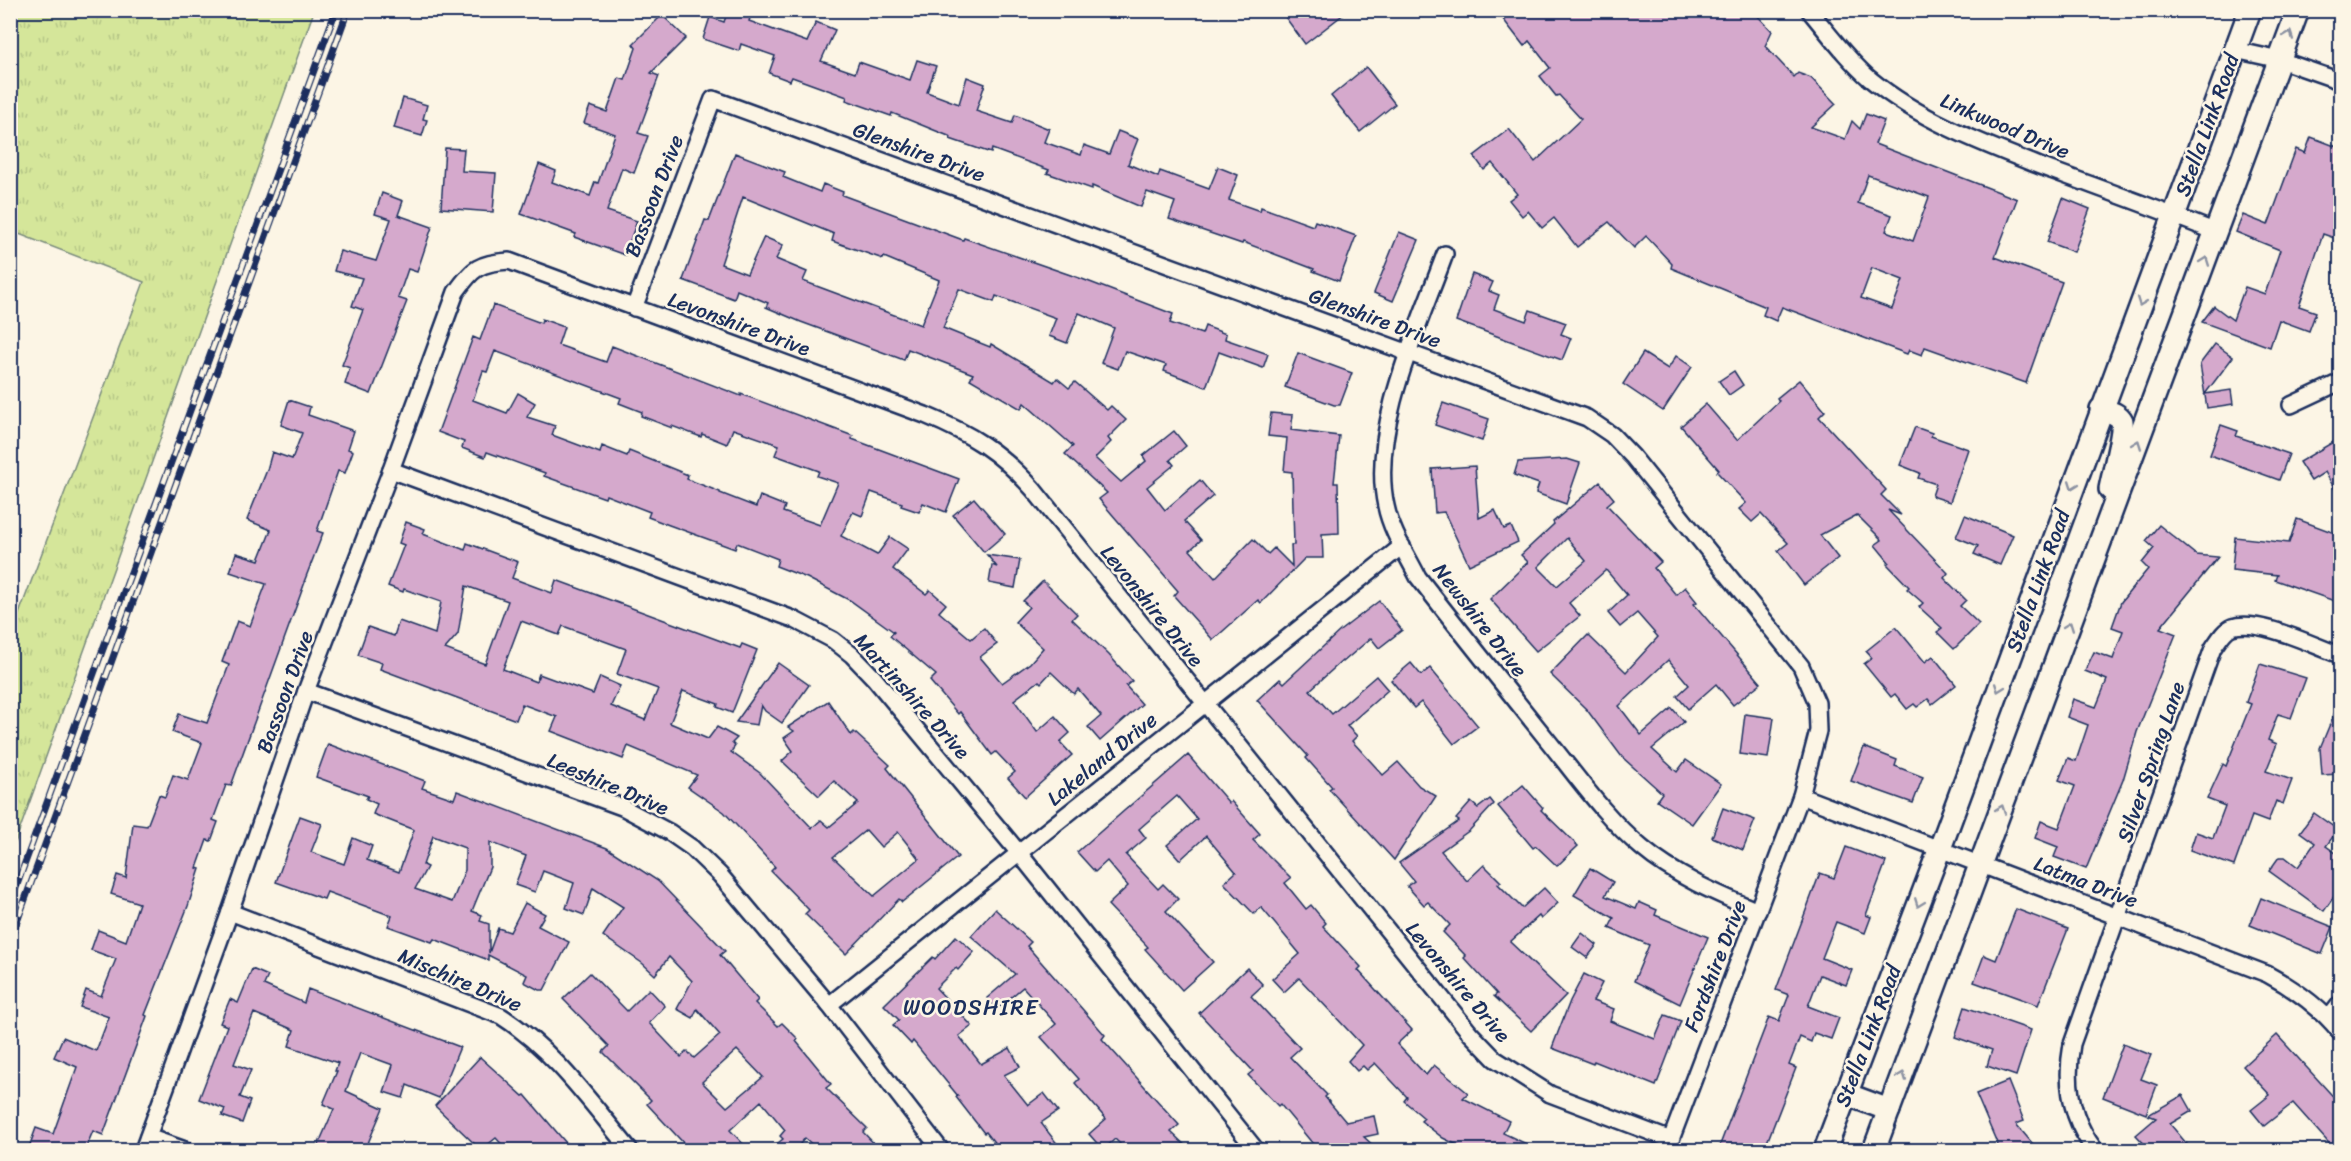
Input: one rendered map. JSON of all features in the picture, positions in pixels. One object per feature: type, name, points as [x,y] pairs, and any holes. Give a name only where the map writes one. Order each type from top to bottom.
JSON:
[{"type":"main road","name":"Stella Link Road","points":[[1825,1150],[1940,849],[2250,10]]},
{"type":"main road","points":[[1874,1150],[2298,10]]},
{"type":"main road","points":[[2101,409],[2122,420],[2123,428],[2115,457],[2103,534]]},
{"type":"main road","points":[[1846,1094],[1889,1110]]},
{"type":"street","name":"Linkwood Drive","points":[[1809,10],[1870,79],[1908,106],[1949,129],[2006,153],[2216,232]]},
{"type":"street","points":[[2235,50],[2280,60],[2340,81]]},
{"type":"street","name":"Bassoon Drive","points":[[634,308],[713,99]]},
{"type":"street","name":"Glenshire Drive","points":[[713,99],[1587,418],[1612,435],[1633,457],[1801,666],[1817,703],[1818,731],[1802,796]]},
{"type":"street","name":"Newshire Drive","points":[[1445,254],[1391,406],[1382,456],[1386,506],[1402,546],[1418,578],[1587,790],[1619,826],[1643,849],[1673,869],[1713,892],[1758,911]]},
{"type":"street","name":"Levonshire Drive","points":[[488,262],[509,261],[925,415],[975,438],[1016,470],[1033,489],[1470,1033],[1495,1059],[1550,1094],[1669,1145]]},
{"type":"street","name":"Bassoon Drive","points":[[145,1144],[230,912],[306,691],[456,292],[470,273],[488,262]]},
{"type":"street","points":[[2291,405],[2340,382]]},
{"type":"street","name":"Martinshire Drive","points":[[391,470],[793,620],[833,640],[852,655],[874,678],[1256,1150]]},
{"type":"street","name":"Lakeland Drive","points":[[829,1005],[1402,546]]},
{"type":"street","name":"Silver Spring Lane","points":[[2095,1150],[2075,1117],[2070,1094],[2068,1066],[2072,1044],[2213,648],[2220,637],[2232,627],[2263,626],[2340,656]]},
{"type":"street","name":"Leeshire Drive","points":[[306,691],[622,807],[669,832],[692,848],[720,875],[829,1005],[941,1150]]},
{"type":"street","name":"Latma Drive","points":[[1802,796],[2267,974],[2294,989],[2329,1018],[2340,1032]]},
{"type":"street","name":"Fordshire Drive","points":[[1669,1145],[1802,796]]},
{"type":"street","name":"Mischire Drive","points":[[230,912],[501,1016],[522,1029],[556,1059],[630,1150]]},
{"type":"street","points":[[2329,1018],[2340,1004]]},
{"type":"street","points":[[145,1144],[185,1150]]},
{"type":"green space","points":[[11,10],[314,11],[11,854],[11,635],[144,282],[11,231]]},
{"type":"building","points":[[728,10],[737,10],[751,15],[749,21],[807,42],[816,22],[835,30],[821,61],[855,73],[859,62],[910,80],[917,60],[936,66],[927,92],[959,104],[967,77],[985,84],[976,111],[1012,123],[1015,115],[1049,129],[1044,142],[1081,155],[1084,145],[1109,154],[1118,131],[1138,139],[1128,164],[1158,177],[1160,171],[1209,189],[1218,167],[1238,175],[1229,200],[1260,211],[1261,207],[1313,226],[1315,221],[1356,236],[1339,281],[1243,242],[1242,244],[1169,219],[1175,202],[1147,192],[1141,207],[1092,186],[1092,189],[1047,173],[1049,170],[992,149],[991,153],[950,139],[951,137],[892,113],[891,116],[846,100],[847,97],[792,77],[790,81],[769,73],[775,56],[741,44],[739,51],[703,39],[710,17],[724,22]]},
{"type":"building","points":[[1280,10],[1349,10],[1305,44]]},
{"type":"building","points":[[1496,10],[1752,10],[1772,31],[1765,46],[1794,77],[1798,73],[1811,78],[1836,104],[1811,127],[1845,139],[1852,121],[1860,129],[1866,114],[1884,121],[1875,144],[2017,199],[1995,257],[2062,282],[2026,383],[1925,347],[1922,355],[1909,350],[1907,354],[1782,307],[1776,321],[1763,315],[1766,307],[1671,268],[1672,264],[1646,236],[1634,248],[1609,222],[1577,247],[1554,218],[1542,228],[1528,211],[1522,216],[1509,200],[1517,194],[1492,163],[1484,170],[1474,156],[1509,129],[1535,162],[1581,119],[1559,95],[1556,96],[1540,76],[1550,68],[1529,41],[1524,46]],"holes":[[[1868,175],[1929,197],[1913,241],[1886,231],[1892,215],[1858,203]],[[1872,268],[1903,280],[1892,309],[1861,298]]]},
{"type":"building","points":[[662,15],[686,38],[651,73],[659,76],[638,133],[648,136],[634,173],[622,168],[607,211],[637,221],[625,255],[574,237],[576,234],[521,214],[539,164],[556,171],[552,182],[590,196],[595,182],[598,183],[615,134],[584,123],[590,106],[607,112],[619,78],[625,80],[636,48],[633,44]]},
{"type":"building","points":[[1366,67],[1395,104],[1360,132],[1331,96]]},
{"type":"building","points":[[403,98],[427,105],[423,119],[427,120],[422,136],[394,128]]},
{"type":"building","points":[[2311,137],[2340,148],[2340,230],[2337,239],[2323,234],[2299,306],[2316,312],[2309,331],[2279,320],[2270,347],[2202,322],[2214,306],[2233,320],[2245,287],[2265,294],[2280,250],[2236,232],[2243,215],[2268,225],[2296,149],[2305,153]]},
{"type":"building","points":[[445,148],[464,149],[462,171],[496,173],[493,212],[441,208]]},
{"type":"building","points":[[735,153],[785,172],[783,177],[820,192],[823,184],[843,192],[842,195],[963,240],[964,238],[1082,279],[1173,314],[1170,323],[1202,334],[1205,326],[1226,334],[1225,339],[1268,354],[1263,368],[1219,352],[1206,387],[1164,371],[1166,365],[1125,351],[1118,369],[1101,363],[1114,328],[1079,313],[1067,343],[1049,336],[1056,318],[996,296],[994,302],[959,289],[943,328],[990,347],[991,344],[1054,382],[1057,378],[1069,388],[1075,382],[1107,410],[1111,406],[1126,420],[1108,438],[1111,442],[1095,458],[1121,482],[1146,461],[1143,456],[1174,431],[1186,446],[1170,460],[1174,465],[1147,487],[1165,510],[1200,480],[1213,496],[1184,521],[1201,540],[1190,550],[1215,578],[1253,539],[1268,554],[1274,548],[1292,566],[1291,545],[1294,545],[1292,472],[1284,471],[1287,438],[1268,436],[1271,413],[1293,415],[1291,430],[1339,436],[1334,483],[1338,483],[1339,533],[1322,534],[1323,558],[1305,558],[1261,603],[1258,600],[1213,640],[1174,596],[1178,591],[1099,499],[1107,493],[1065,454],[1073,446],[1024,403],[1021,409],[970,379],[973,374],[908,349],[904,360],[801,322],[766,307],[768,303],[737,290],[734,299],[683,280],[705,220],[709,221]],"holes":[[[743,197],[834,234],[832,241],[883,259],[884,257],[939,280],[921,325],[803,281],[807,272],[776,259],[783,245],[764,237],[747,274],[721,264]]]},
{"type":"building","points":[[382,193],[403,201],[398,215],[432,227],[417,272],[408,269],[398,298],[407,301],[371,394],[345,384],[350,368],[342,365],[363,310],[352,306],[362,278],[334,271],[340,251],[376,261],[391,219],[375,214]]},
{"type":"building","points":[[2063,198],[2090,209],[2074,252],[2047,242]]},
{"type":"building","points":[[1399,232],[1419,240],[1393,301],[1374,293]]},
{"type":"building","points":[[1472,274],[1493,282],[1489,291],[1499,295],[1494,309],[1526,321],[1530,310],[1566,323],[1561,334],[1571,338],[1562,360],[1456,321]]},
{"type":"building","points":[[493,305],[541,323],[542,319],[564,327],[558,345],[606,362],[612,346],[853,436],[852,439],[959,479],[946,512],[923,503],[919,512],[871,492],[862,516],[853,512],[841,536],[877,555],[890,537],[908,549],[893,569],[926,594],[930,590],[946,604],[939,612],[971,639],[984,628],[997,644],[980,657],[1002,683],[1030,663],[1043,648],[1015,622],[1029,607],[1023,601],[1043,581],[1077,614],[1072,619],[1132,681],[1126,686],[1142,704],[1100,741],[1088,727],[1101,716],[1078,689],[1074,694],[1051,672],[1041,683],[1039,681],[1014,700],[1037,732],[1055,716],[1070,733],[1060,742],[1072,755],[1025,797],[1008,778],[1015,772],[996,752],[992,755],[960,712],[958,714],[930,681],[936,675],[890,636],[894,632],[851,601],[807,578],[776,566],[778,559],[737,543],[735,549],[669,525],[648,517],[650,512],[606,495],[605,498],[544,476],[545,473],[487,452],[485,457],[462,448],[464,442],[438,432],[473,337],[480,340]],"holes":[[[495,351],[621,398],[619,403],[642,412],[641,416],[701,437],[702,434],[727,444],[733,429],[779,445],[775,455],[819,471],[817,476],[838,483],[820,525],[783,512],[785,506],[760,496],[756,507],[687,479],[688,475],[629,451],[627,456],[602,446],[600,453],[552,435],[555,426],[527,417],[535,403],[518,393],[507,413],[473,400],[483,371],[487,372]]]},
{"type":"building","points":[[2215,344],[2233,357],[2205,394],[2231,390],[2233,404],[2207,408],[2200,364]]},
{"type":"building","points":[[1298,353],[1352,373],[1340,405],[1334,405],[1285,387]]},
{"type":"building","points":[[1643,353],[1668,369],[1676,356],[1692,367],[1663,411],[1623,384]]},
{"type":"building","points":[[1734,371],[1743,385],[1729,395],[1719,381]]},
{"type":"building","points":[[1799,380],[1825,411],[1819,417],[1886,490],[1881,495],[1901,515],[1888,510],[1948,573],[1944,578],[1966,600],[1960,606],[1979,624],[1954,649],[1937,632],[1942,628],[1919,607],[1923,603],[1907,589],[1909,587],[1887,564],[1889,562],[1875,545],[1882,540],[1857,515],[1820,535],[1838,558],[1804,585],[1778,551],[1788,543],[1761,514],[1752,522],[1739,509],[1746,503],[1717,472],[1719,470],[1681,426],[1706,404],[1737,440],[1779,401],[1777,398]]},
{"type":"building","points":[[289,400],[310,407],[308,415],[354,431],[348,449],[353,451],[345,473],[338,471],[317,531],[323,533],[231,786],[226,785],[213,820],[218,822],[211,841],[207,840],[197,868],[200,869],[188,906],[145,1015],[147,1016],[103,1135],[93,1131],[85,1150],[28,1150],[36,1128],[53,1134],[77,1067],[54,1057],[63,1037],[96,1051],[109,1017],[80,1007],[86,990],[101,996],[116,959],[91,950],[98,930],[126,941],[139,903],[111,894],[117,875],[126,878],[133,824],[147,826],[159,795],[165,797],[173,775],[188,780],[202,743],[172,732],[179,714],[207,723],[229,665],[222,662],[237,621],[250,626],[266,584],[230,572],[236,553],[259,560],[271,530],[247,520],[272,452],[292,459],[302,433],[281,425]]},
{"type":"building","points":[[1443,403],[1489,419],[1482,441],[1435,425]]},
{"type":"building","points":[[2221,425],[2238,431],[2236,436],[2289,454],[2279,480],[2210,455]]},
{"type":"building","points":[[1915,427],[1932,433],[1931,436],[1968,449],[1950,502],[1932,496],[1936,484],[1918,478],[1920,473],[1900,465]]},
{"type":"building","points":[[2340,438],[2340,498],[2325,472],[2311,481],[2299,462]]},
{"type":"building","points":[[1567,459],[1580,463],[1566,504],[1536,493],[1539,484],[1514,475],[1518,462]]},
{"type":"building","points":[[1475,466],[1479,518],[1495,510],[1504,529],[1511,526],[1518,542],[1469,565],[1444,512],[1435,513],[1432,469]]},
{"type":"building","points":[[1600,482],[1614,499],[1607,505],[1661,562],[1654,568],[1676,595],[1685,587],[1697,602],[1694,604],[1761,683],[1733,705],[1716,684],[1688,709],[1677,696],[1689,685],[1668,660],[1619,706],[1641,735],[1672,708],[1684,722],[1652,749],[1677,772],[1686,760],[1721,784],[1692,824],[1657,800],[1662,793],[1622,757],[1587,710],[1550,674],[1588,635],[1626,672],[1658,637],[1637,613],[1620,627],[1608,613],[1627,595],[1606,570],[1569,603],[1580,616],[1536,651],[1490,599],[1528,562],[1521,555],[1554,524],[1553,522]],"holes":[[[1567,538],[1586,561],[1557,586],[1538,567]]]},
{"type":"building","points":[[974,498],[1005,534],[984,552],[953,515]]},
{"type":"building","points":[[1965,515],[2013,535],[2000,565],[1974,554],[1978,546],[1956,537]]},
{"type":"building","points":[[2297,519],[2340,535],[2340,603],[2275,580],[2277,575],[2232,570],[2235,537],[2289,543]]},
{"type":"building","points":[[406,522],[425,529],[423,534],[465,550],[467,543],[518,562],[512,578],[552,593],[556,580],[740,648],[742,644],[757,650],[732,713],[717,707],[718,704],[683,691],[670,723],[708,739],[717,727],[737,738],[732,743],[735,746],[731,752],[760,773],[812,828],[821,820],[829,827],[858,803],[834,781],[819,796],[782,761],[793,751],[784,738],[794,731],[788,727],[828,701],[851,735],[854,732],[890,765],[887,768],[958,857],[902,902],[899,899],[846,954],[805,914],[809,910],[771,871],[775,867],[724,812],[688,787],[697,775],[628,746],[623,759],[551,731],[557,717],[522,704],[516,720],[380,669],[382,663],[358,655],[368,627],[394,636],[399,621],[435,634],[441,602],[388,586],[404,545],[399,543]],"holes":[[[466,586],[508,601],[485,664],[445,649],[458,634]],[[521,621],[559,635],[563,626],[626,649],[617,674],[658,689],[645,720],[611,706],[620,686],[600,677],[593,694],[539,674],[536,682],[503,669]],[[866,830],[881,847],[898,832],[919,859],[874,896],[833,857]]]},
{"type":"building","points":[[2159,525],[2196,555],[2218,557],[2160,628],[2176,634],[2137,732],[2123,780],[2086,869],[2054,857],[2058,847],[2035,838],[2041,821],[2059,828],[2075,786],[2059,780],[2068,758],[2076,761],[2088,725],[2067,717],[2073,699],[2096,707],[2107,680],[2085,671],[2094,652],[2113,659],[2123,631],[2112,627],[2121,602],[2148,569],[2142,563],[2154,548],[2146,541]]},
{"type":"building","points":[[987,555],[1020,560],[1015,588],[989,583],[992,565],[997,567]]},
{"type":"building","points":[[1379,601],[1402,630],[1379,648],[1371,638],[1310,690],[1332,714],[1376,676],[1388,690],[1347,726],[1357,736],[1352,741],[1383,775],[1398,762],[1419,786],[1436,796],[1394,860],[1329,789],[1332,787],[1306,758],[1308,756],[1257,700],[1280,679],[1284,683],[1341,630]]},
{"type":"building","points":[[1896,627],[1925,662],[1933,656],[1956,685],[1932,704],[1928,699],[1917,707],[1914,704],[1907,709],[1895,694],[1891,697],[1864,664],[1872,658],[1866,651]]},
{"type":"building","points":[[778,663],[809,685],[782,723],[765,711],[761,705],[757,725],[736,722]]},
{"type":"building","points":[[1411,663],[1421,675],[1430,668],[1478,726],[1454,744],[1421,702],[1414,708],[1391,680]]},
{"type":"building","points":[[2260,664],[2306,678],[2291,718],[2278,714],[2268,740],[2277,744],[2266,771],[2292,780],[2283,804],[2276,801],[2268,822],[2252,816],[2234,866],[2190,850],[2196,832],[2213,838],[2225,806],[2207,799],[2223,764],[2226,766],[2251,704],[2246,702]]},
{"type":"building","points":[[2340,700],[2340,744],[2337,743],[2339,774],[2322,775],[2320,748]]},
{"type":"building","points":[[1745,714],[1774,718],[1768,758],[1740,754]]},
{"type":"building","points":[[328,744],[425,781],[422,788],[454,799],[457,791],[607,848],[658,881],[725,951],[720,955],[758,1000],[755,1003],[778,1026],[782,1023],[798,1039],[796,1041],[831,1084],[826,1088],[867,1128],[863,1132],[880,1150],[818,1150],[805,1138],[795,1150],[769,1150],[783,1139],[780,1136],[785,1130],[761,1101],[730,1130],[749,1150],[690,1150],[647,1104],[651,1100],[603,1052],[609,1046],[563,999],[590,973],[627,1011],[649,989],[665,1006],[649,1023],[681,1057],[687,1051],[694,1058],[720,1035],[697,1009],[693,1018],[677,1009],[692,981],[669,957],[655,975],[642,963],[603,936],[623,907],[593,888],[584,915],[566,908],[574,883],[543,871],[535,892],[515,885],[526,856],[490,842],[490,867],[472,911],[482,915],[480,921],[489,924],[489,953],[498,928],[510,932],[525,903],[545,914],[538,926],[569,942],[544,990],[539,990],[524,982],[527,975],[488,955],[488,960],[434,939],[432,942],[388,926],[392,916],[327,892],[324,899],[276,882],[300,816],[322,824],[311,852],[344,864],[353,838],[372,846],[367,860],[399,872],[414,830],[373,814],[377,804],[366,799],[368,796],[316,777]],"holes":[[[433,836],[465,848],[465,870],[452,902],[415,889],[427,867],[423,865]],[[737,1050],[763,1077],[727,1107],[702,1082]]]},
{"type":"building","points":[[1864,747],[1897,760],[1895,766],[1923,777],[1913,803],[1851,781]]},
{"type":"building","points":[[1188,755],[1229,803],[1231,801],[1260,834],[1253,840],[1291,878],[1285,883],[1306,909],[1311,905],[1326,923],[1323,926],[1361,967],[1358,970],[1412,1030],[1397,1044],[1426,1075],[1434,1065],[1468,1093],[1463,1098],[1509,1121],[1503,1133],[1539,1150],[1467,1150],[1443,1138],[1421,1121],[1424,1118],[1404,1101],[1407,1097],[1375,1063],[1367,1070],[1363,1066],[1357,1071],[1348,1061],[1362,1045],[1299,978],[1284,992],[1272,979],[1300,954],[1261,907],[1254,914],[1224,883],[1236,872],[1206,836],[1180,860],[1167,845],[1197,819],[1177,796],[1139,829],[1146,838],[1126,855],[1158,889],[1163,884],[1178,899],[1166,911],[1213,962],[1182,990],[1145,949],[1148,947],[1108,905],[1128,886],[1107,861],[1095,872],[1077,852]]},
{"type":"building","points":[[1523,785],[1543,808],[1541,810],[1578,846],[1557,866],[1536,846],[1533,848],[1498,806]]},
{"type":"building","points":[[1490,799],[1494,804],[1470,830],[1441,851],[1467,881],[1484,865],[1501,882],[1498,884],[1522,908],[1544,888],[1558,903],[1541,919],[1539,916],[1510,942],[1566,995],[1531,1031],[1494,996],[1497,994],[1443,932],[1450,925],[1428,902],[1424,905],[1407,886],[1414,881],[1399,863],[1459,821],[1456,819],[1471,802],[1478,808]]},
{"type":"building","points":[[1723,808],[1755,820],[1743,850],[1712,837]]},
{"type":"building","points":[[2314,813],[2338,830],[2326,846],[2340,856],[2340,875],[2335,883],[2340,888],[2324,911],[2269,871],[2279,857],[2285,857],[2298,867],[2315,843],[2300,832]]},
{"type":"building","points":[[1846,847],[1886,862],[1866,915],[1871,917],[1865,933],[1836,922],[1822,958],[1852,970],[1846,985],[1820,975],[1808,1006],[1839,1018],[1831,1039],[1814,1033],[1811,1042],[1800,1037],[1789,1065],[1796,1068],[1764,1150],[1718,1150],[1769,1017],[1779,1021],[1789,995],[1776,990],[1820,873],[1834,878]]},
{"type":"building","points":[[1590,868],[1613,882],[1605,896],[1636,909],[1639,902],[1657,910],[1655,915],[1708,937],[1680,1004],[1634,981],[1649,945],[1609,928],[1614,918],[1574,895]]},
{"type":"building","points":[[2261,898],[2333,927],[2322,954],[2250,925]]},
{"type":"building","points":[[995,909],[1031,942],[1027,946],[1105,1035],[1102,1039],[1179,1125],[1171,1132],[1190,1150],[1162,1150],[1156,1145],[1151,1150],[1126,1150],[1115,1139],[1103,1150],[1089,1134],[1106,1119],[1075,1083],[1079,1079],[1041,1037],[1056,1024],[1023,987],[997,1009],[987,998],[1015,974],[971,936]]},
{"type":"building","points":[[2016,909],[2068,929],[2038,1005],[1974,982],[1984,955],[1996,960]]},
{"type":"building","points":[[1582,933],[1597,945],[1587,958],[1572,947]]},
{"type":"building","points":[[956,936],[974,952],[958,970],[956,968],[936,988],[972,1026],[959,1036],[981,1064],[1010,1048],[1020,1067],[1004,1075],[1028,1105],[1044,1093],[1058,1111],[1041,1123],[1062,1150],[1000,1150],[986,1132],[984,1133],[956,1097],[958,1096],[913,1041],[911,1044],[893,1025],[899,1020],[884,1005],[933,957],[935,959]]},
{"type":"building","points":[[1247,968],[1263,985],[1251,996],[1300,1048],[1290,1057],[1327,1095],[1325,1097],[1346,1122],[1374,1116],[1378,1134],[1364,1137],[1378,1150],[1318,1150],[1280,1104],[1278,1106],[1248,1075],[1253,1071],[1199,1013]]},
{"type":"building","points":[[252,969],[268,976],[264,985],[304,1003],[308,989],[460,1047],[439,1098],[407,1085],[403,1098],[384,1092],[393,1065],[360,1053],[346,1091],[383,1108],[365,1150],[316,1150],[334,1109],[323,1104],[337,1071],[335,1071],[338,1063],[289,1046],[294,1030],[254,1013],[234,1064],[251,1070],[240,1097],[250,1101],[242,1123],[222,1116],[225,1109],[199,1099],[227,1026],[220,1023],[230,999],[238,1003]]},
{"type":"building","points":[[1584,974],[1602,983],[1593,1001],[1614,1009],[1610,1021],[1655,1039],[1665,1015],[1681,1021],[1656,1086],[1594,1061],[1593,1064],[1552,1048],[1570,1001]]},
{"type":"building","points":[[1965,1007],[2031,1030],[2016,1076],[1987,1066],[1992,1050],[1955,1037]]},
{"type":"building","points":[[2277,1035],[2340,1104],[2340,1150],[2335,1150],[2293,1103],[2264,1126],[2251,1110],[2270,1095],[2243,1066]]},
{"type":"building","points":[[2123,1044],[2151,1055],[2141,1079],[2157,1085],[2146,1114],[2103,1097]]},
{"type":"building","points":[[480,1057],[523,1096],[525,1095],[572,1150],[507,1150],[496,1138],[481,1150],[435,1106]]},
{"type":"building","points":[[2008,1081],[2024,1121],[2016,1124],[2038,1150],[2000,1150],[1976,1094]]},
{"type":"building","points":[[2183,1095],[2192,1111],[2170,1124],[2192,1150],[2150,1150],[2136,1135],[2156,1118],[2148,1115]]},
{"type":"railway","points":[[10,904],[336,10]]},
{"type":"railway","points":[[10,941],[348,10]]},
{"type":"district","name":"WOODSHIRE","points":[[971,1007]]}]
